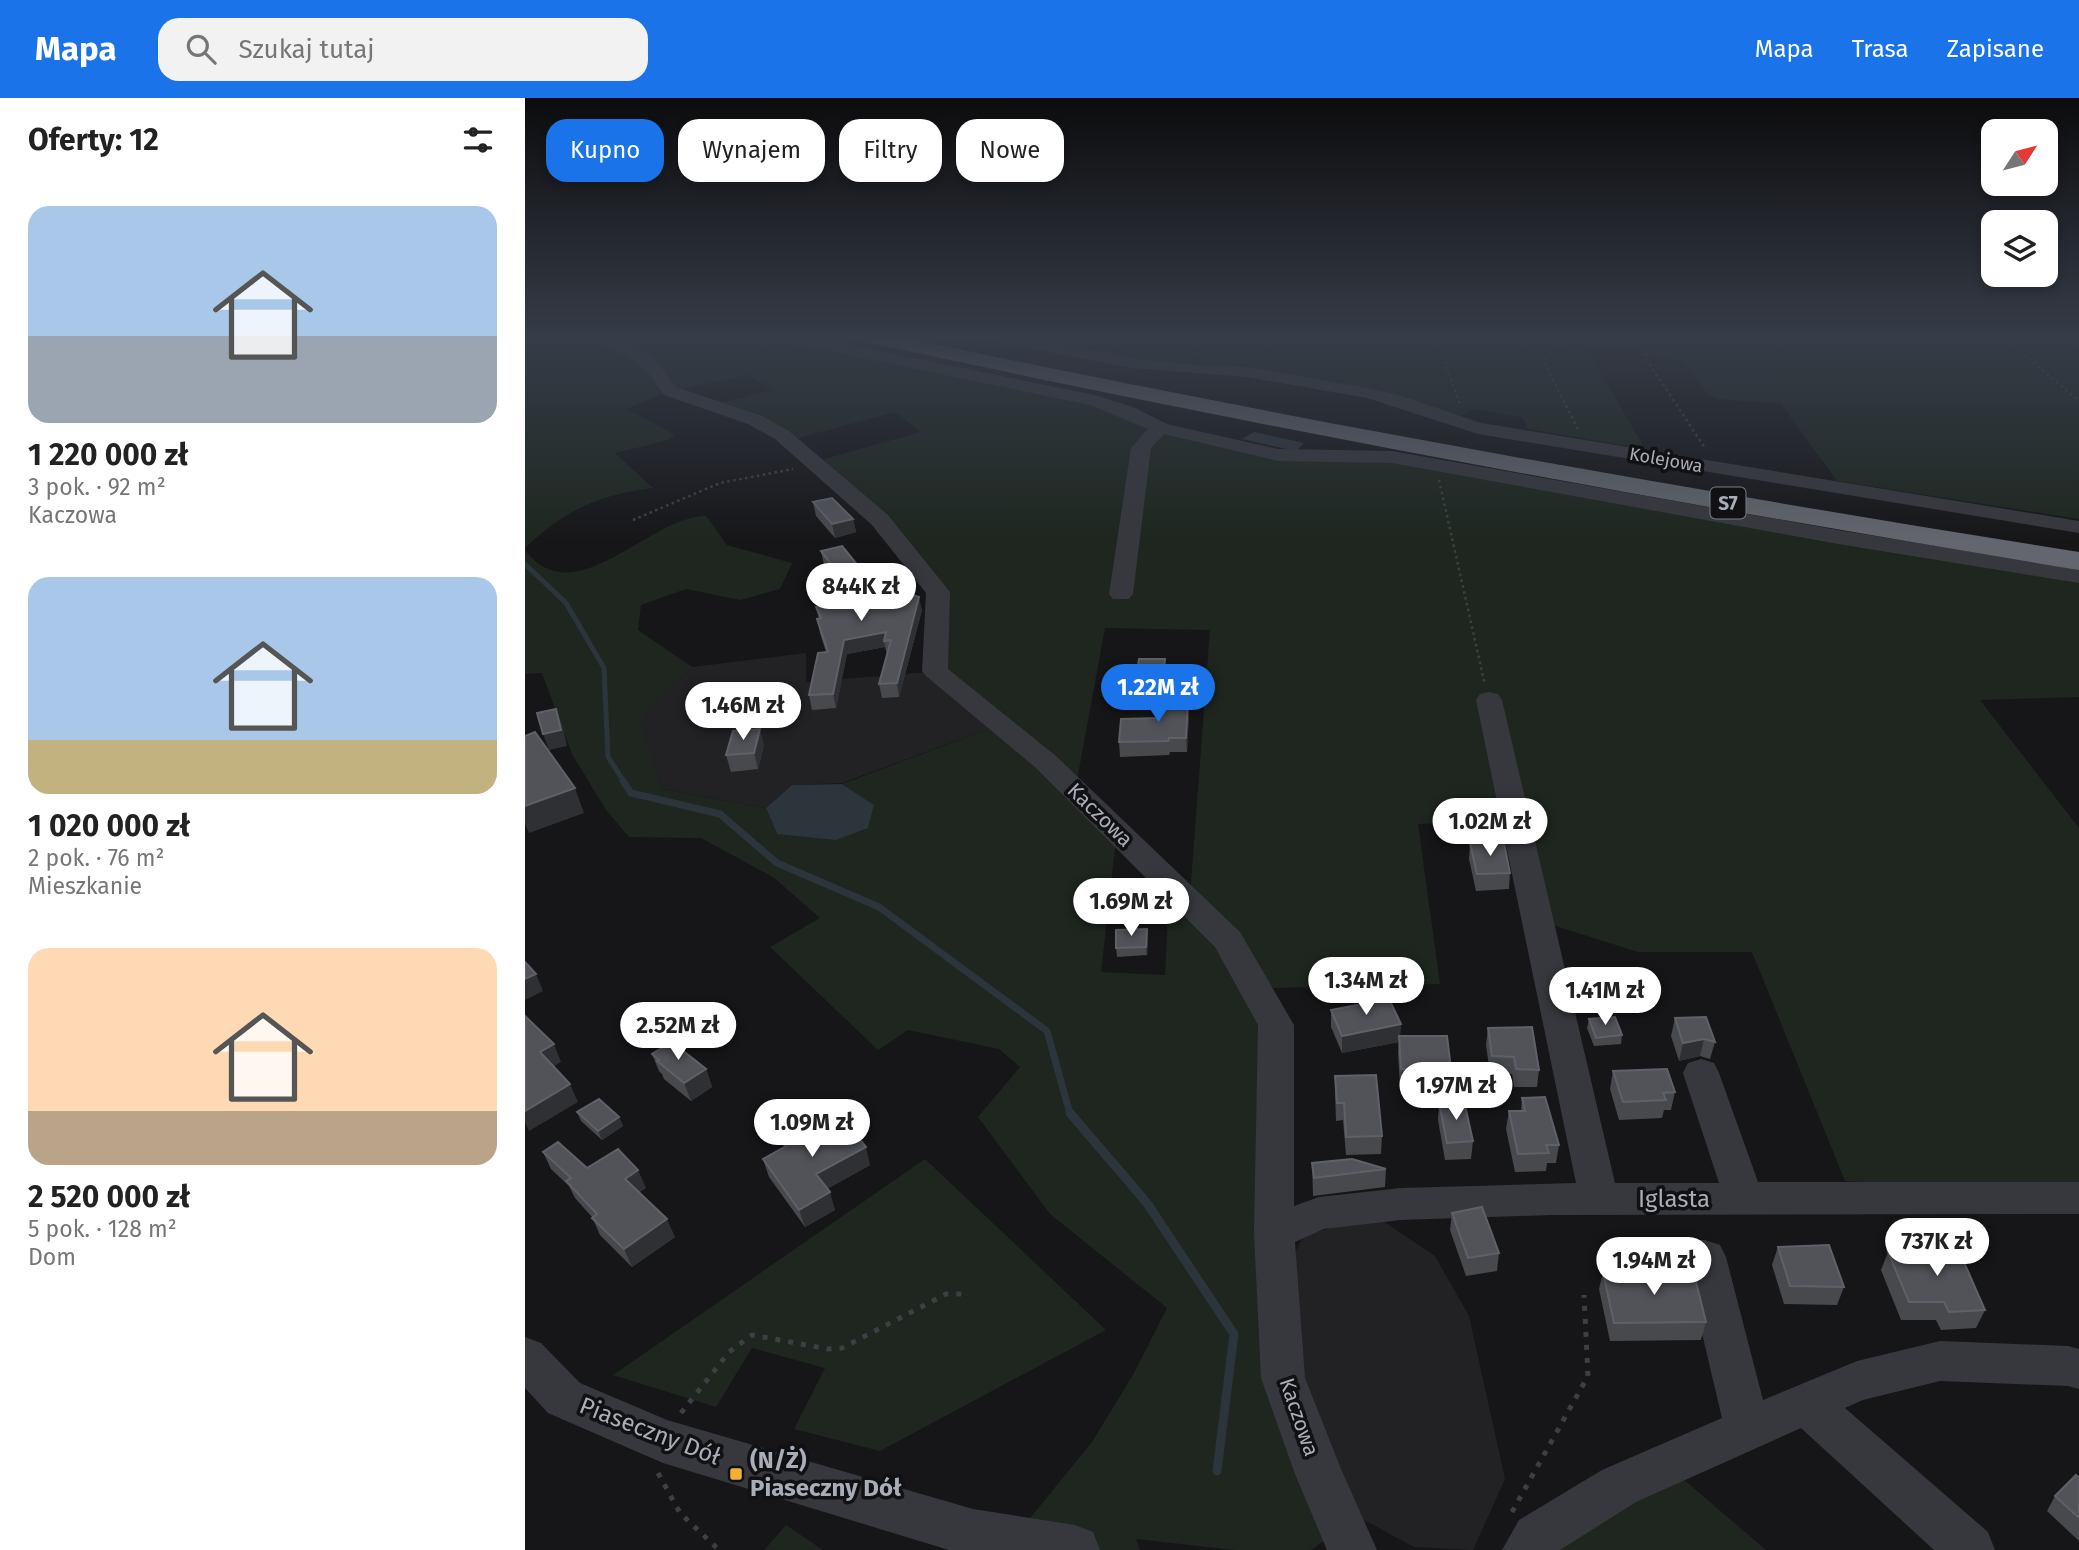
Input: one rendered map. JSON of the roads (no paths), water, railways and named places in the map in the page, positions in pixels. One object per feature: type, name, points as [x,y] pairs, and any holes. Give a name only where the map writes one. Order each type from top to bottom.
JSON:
[{"type":"highway","name":"S7","points":[[1216,407],[1473,457],[2079,561]]},
{"type":"highway","name":"S7","points":[[1295,407],[1685,478],[2079,542]]},
{"type":"street","name":"Kaczowa","points":[[718,407],[755,419],[775,430],[880,520],[938,592],[935,671],[1046,762],[1228,940],[1276,1025],[1274,1233],[1283,1378],[1319,1474],[1352,1550]]},
{"type":"street","points":[[1114,407],[1161,428],[1278,455],[1367,455],[1436,465],[1838,537],[2079,576]]},
{"type":"street","name":"Kolejowa","points":[[1411,407],[1448,420],[1579,445],[2079,527]]},
{"type":"street","points":[[1393,426],[1418,409]]},
{"type":"street","points":[[1121,594],[1141,448],[1149,437],[1161,428]]},
{"type":"street","points":[[1489,700],[1599,1199]]},
{"type":"street","points":[[1701,1073],[1744,1199]]},
{"type":"street","name":"Iglasta","points":[[1274,1233],[1319,1213],[1401,1204],[1599,1199],[2079,1198]]},
{"type":"street","points":[[1679,1257],[1705,1257],[1748,1431]]},
{"type":"street","name":"Piaseczny Dół","points":[[525,1357],[564,1398],[663,1440],[973,1534],[1075,1550]]},
{"type":"street","points":[[1519,1533],[1536,1538],[1619,1486],[1857,1381],[1940,1361],[2068,1366],[2079,1369]]},
{"type":"street","points":[[1808,1404],[1970,1550]]},
{"type":"waterway","points":[[525,564],[566,603],[604,668],[608,757],[625,783]]},
{"type":"waterway","points":[[623,781],[631,793],[720,814],[777,863],[879,907],[1047,1031],[1070,1114]]},
{"type":"waterway","points":[[1070,1113],[1147,1203],[1234,1334],[1217,1471]]},
{"type":"place","name":"(N/Ż) Piaseczny Dół","points":[[736,1474]]}]
